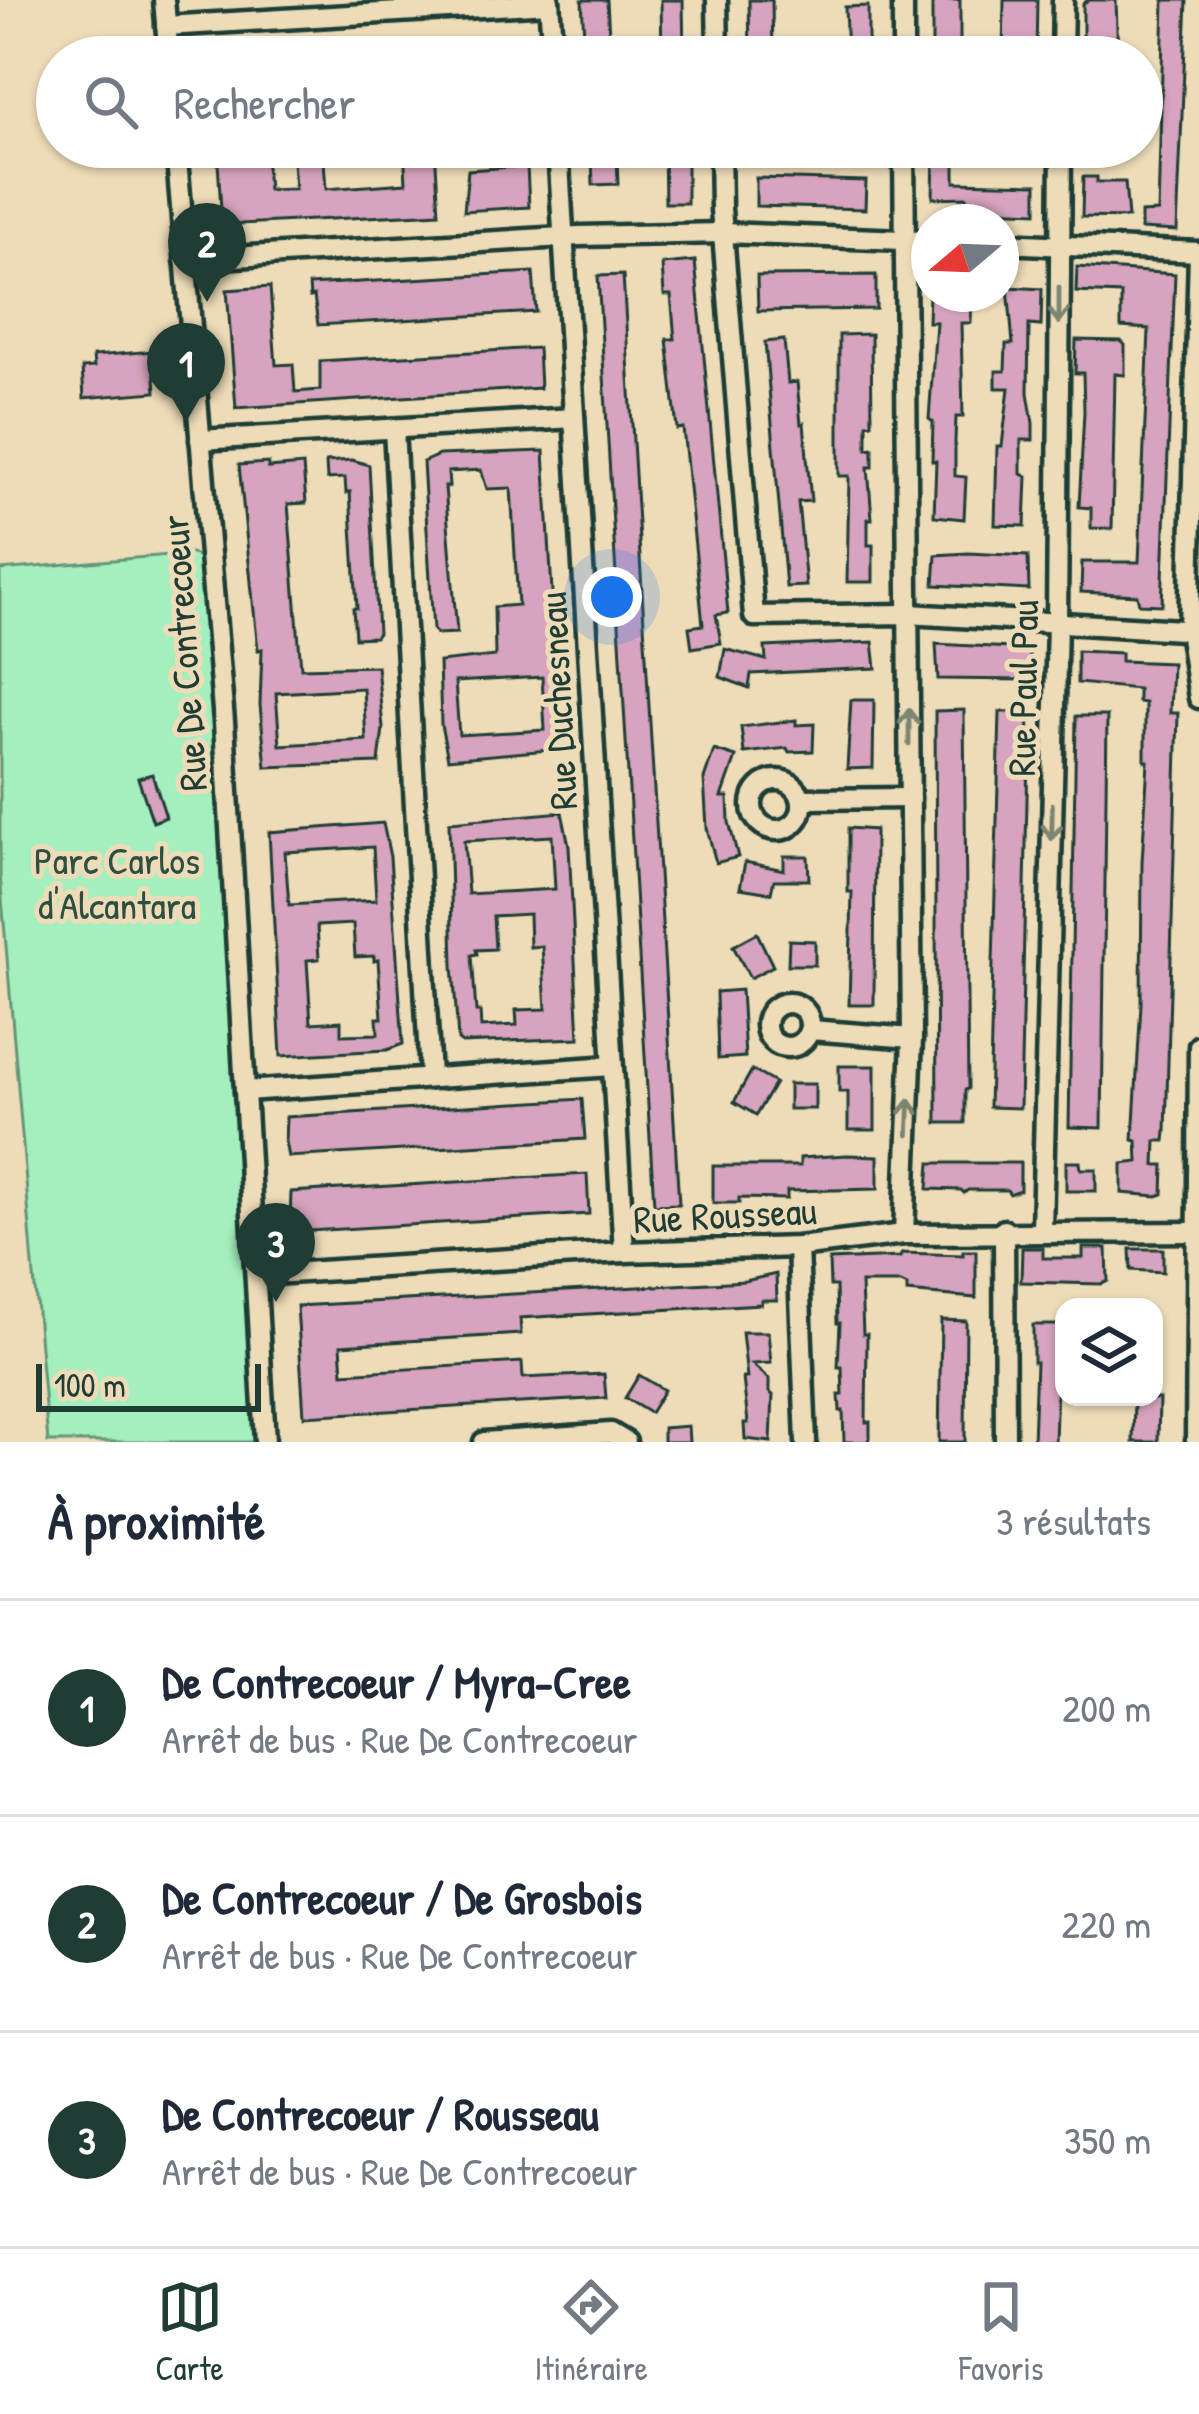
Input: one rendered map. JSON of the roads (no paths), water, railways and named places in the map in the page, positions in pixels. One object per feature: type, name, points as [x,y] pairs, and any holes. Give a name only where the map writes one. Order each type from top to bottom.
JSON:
[{"type":"street","points":[[164,0],[167,36]]},
{"type":"street","points":[[717,0],[718,36]]},
{"type":"street","points":[[903,0],[903,36]]},
{"type":"street","points":[[1063,36],[1064,0]]},
{"type":"street","points":[[166,26],[549,2],[551,36]]},
{"type":"street","name":"Rue De Contrecoeur","points":[[178,168],[224,722],[265,1442]]},
{"type":"street","name":"Rue Duchesneau","points":[[559,168],[624,1252]]},
{"type":"street","points":[[721,168],[754,616],[908,614],[1194,631]]},
{"type":"street","points":[[904,168],[912,1038],[904,1234]]},
{"type":"street","name":"Rue Paul Pau","points":[[1042,1230],[1057,623],[1061,168]]},
{"type":"street","points":[[185,260],[563,237],[724,233],[911,241]]},
{"type":"street","points":[[1019,243],[1199,252],[1194,631],[1199,698]]},
{"type":"street","points":[[200,440],[574,418]]},
{"type":"street","points":[[394,429],[430,1077]]},
{"type":"street","points":[[802,799],[910,798]]},
{"type":"street","points":[[810,1030],[912,1038]]},
{"type":"street","points":[[1196,1442],[1199,1046]]},
{"type":"street","points":[[245,1091],[612,1066]]},
{"type":"street","points":[[1004,1230],[1005,1442]]},
{"type":"street","name":"Rue Rousseau","points":[[256,1275],[799,1246],[904,1234],[1197,1232]]},
{"type":"street","points":[[799,1246],[806,1442]]},
{"type":"street","points":[[484,1442],[611,1433],[626,1442]]},
{"type":"place","name":"De Contrecoeur / De Grosbois","points":[[207,302]]},
{"type":"place","name":"De Contrecoeur / Myra-Cree","points":[[186,422]]},
{"type":"place","name":"De Contrecoeur / Rousseau","points":[[276,1302]]},
{"type":"park label","name":"Parc Carlos d'Alcantara","points":[[117,882]]}]
